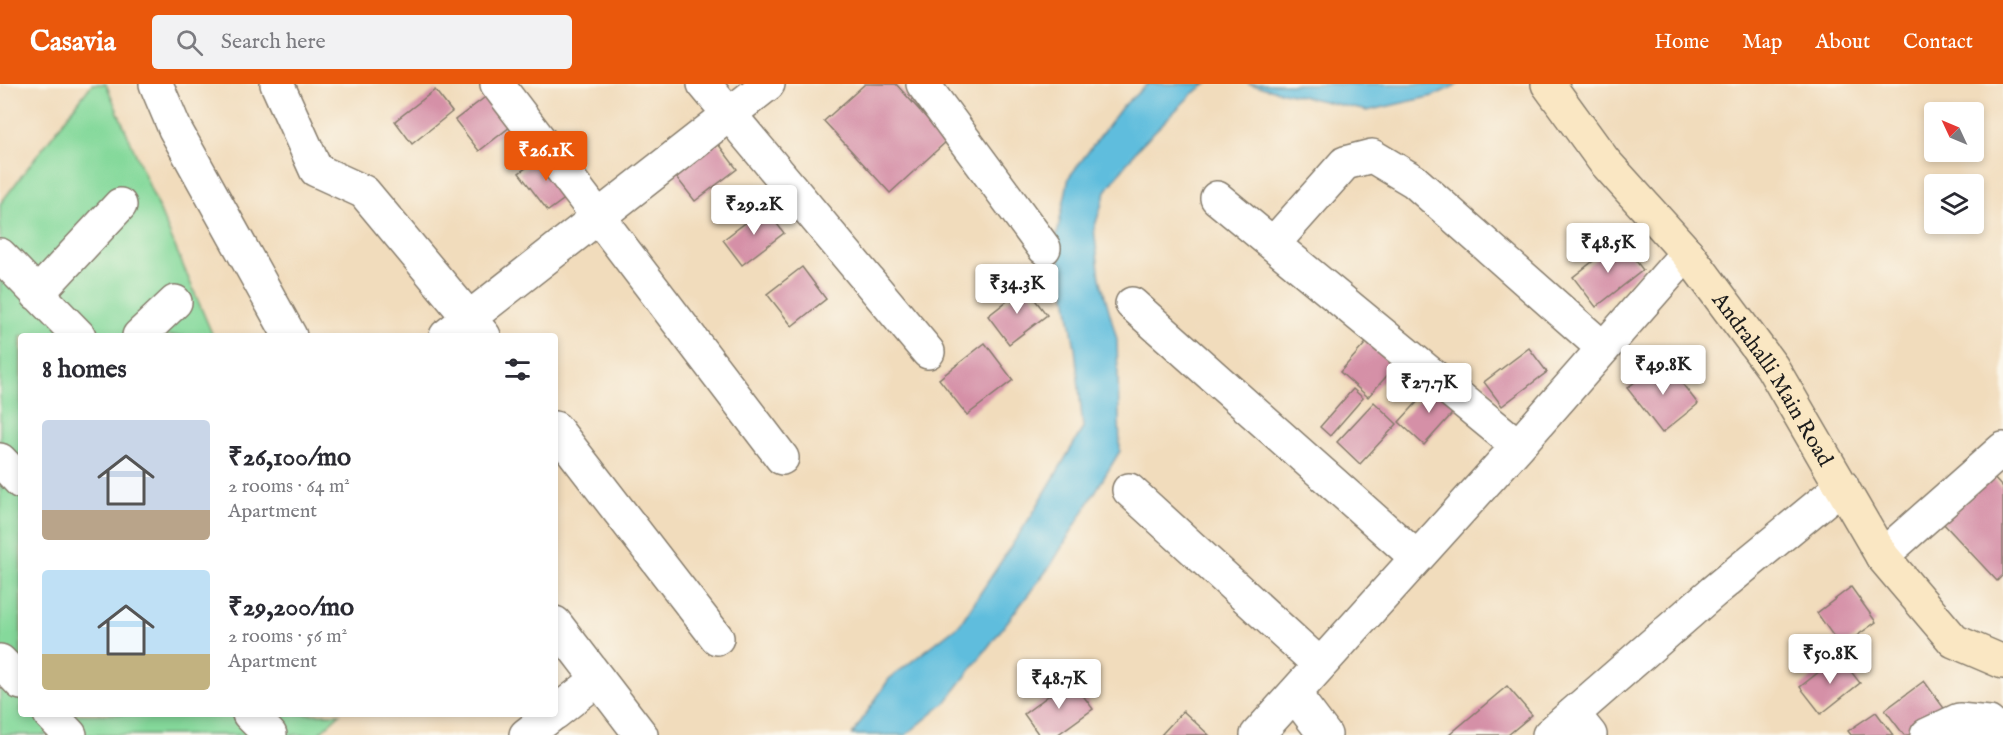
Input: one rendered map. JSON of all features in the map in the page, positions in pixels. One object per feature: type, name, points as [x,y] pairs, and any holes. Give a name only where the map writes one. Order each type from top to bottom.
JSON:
[{"type":"main road","name":"Andrahalli Main Road","points":[[1548,84],[1604,161],[1687,252],[1772,366],[1882,556],[1954,641],[2003,662]]},
{"type":"street","points":[[156,84],[175,129],[288,333]]},
{"type":"street","points":[[277,84],[316,170],[364,192],[467,330],[599,218],[768,84]]},
{"type":"street","points":[[496,84],[782,458]]},
{"type":"street","points":[[704,84],[928,352]]},
{"type":"street","points":[[923,84],[1044,248]]},
{"type":"street","points":[[1273,244],[1345,163],[1372,156],[1414,181],[1603,348]]},
{"type":"street","points":[[1217,198],[1518,446]]},
{"type":"street","points":[[37,294],[120,206]]},
{"type":"street","points":[[1257,735],[1518,446],[1687,252]]},
{"type":"street","points":[[0,255],[76,333]]},
{"type":"street","points":[[142,333],[175,302]]},
{"type":"street","points":[[1132,304],[1417,558]]},
{"type":"street","points":[[558,432],[717,638]]},
{"type":"street","points":[[1882,556],[2003,449]]},
{"type":"street","points":[[0,460],[18,479]]},
{"type":"street","points":[[1570,728],[1842,486]]},
{"type":"street","points":[[1128,490],[1320,665]]},
{"type":"street","points":[[558,627],[641,735]]},
{"type":"street","points":[[558,710],[598,679]]},
{"type":"street","points":[[1294,694],[1325,735]]},
{"type":"street","points":[[53,717],[70,735]]},
{"type":"street","points":[[252,717],[270,735]]},
{"type":"street","points":[[526,735],[549,717]]},
{"type":"street","points":[[1927,735],[1959,720],[1989,723],[2001,735]]},
{"type":"green space","points":[[92,84],[106,84],[212,333],[18,333],[18,717],[337,717],[317,735],[0,735],[0,204]]},
{"type":"water","points":[[1148,84],[1207,84],[1193,93],[1139,147],[1106,191],[1094,229],[1100,278],[1117,339],[1120,451],[1051,565],[945,703],[906,735],[852,735],[889,679],[960,624],[1033,513],[1083,428],[1075,348],[1056,239],[1069,177],[1122,107]]},
{"type":"water","points":[[1247,84],[1459,84],[1433,96],[1367,111]]},
{"type":"building","points":[[865,84],[896,84],[947,141],[890,193],[824,121]]},
{"type":"building","points":[[435,90],[452,112],[412,144],[395,121]]},
{"type":"building","points":[[492,92],[515,123],[479,151],[455,120]]},
{"type":"building","points":[[715,140],[737,169],[695,201],[673,173]]},
{"type":"building","points":[[545,154],[574,192],[548,211],[519,173]]},
{"type":"building","points":[[765,208],[784,233],[742,265],[723,240]]},
{"type":"building","points":[[1620,240],[1643,270],[1596,307],[1573,277]]},
{"type":"building","points":[[802,267],[826,299],[792,326],[767,294]]},
{"type":"building","points":[[1025,287],[1047,315],[1009,344],[988,316]]},
{"type":"building","points":[[1373,335],[1401,360],[1368,397],[1340,372]]},
{"type":"building","points":[[985,343],[1013,380],[967,415],[939,379]]},
{"type":"building","points":[[1529,348],[1547,372],[1502,406],[1484,382]]},
{"type":"building","points":[[1664,360],[1698,404],[1662,433],[1627,388]]},
{"type":"building","points":[[1434,384],[1459,406],[1424,445],[1399,422]]},
{"type":"building","points":[[1353,389],[1363,398],[1330,436],[1320,427]]},
{"type":"building","points":[[1374,402],[1397,424],[1360,464],[1337,442]]},
{"type":"building","points":[[1992,476],[2003,488],[2003,575],[1997,581],[1942,522]]},
{"type":"building","points":[[1851,587],[1876,622],[1841,647],[1817,613]]},
{"type":"building","points":[[1839,656],[1860,683],[1821,714],[1800,687]]},
{"type":"building","points":[[1071,679],[1093,709],[1057,735],[1039,735],[1024,714]]},
{"type":"building","points":[[1924,681],[1946,711],[1913,735],[1904,735],[1885,710]]},
{"type":"building","points":[[1507,686],[1532,715],[1508,735],[1449,735]]},
{"type":"building","points":[[1183,711],[1209,735],[1161,735]]},
{"type":"building","points":[[1876,712],[1893,735],[1851,735],[1848,731]]}]
